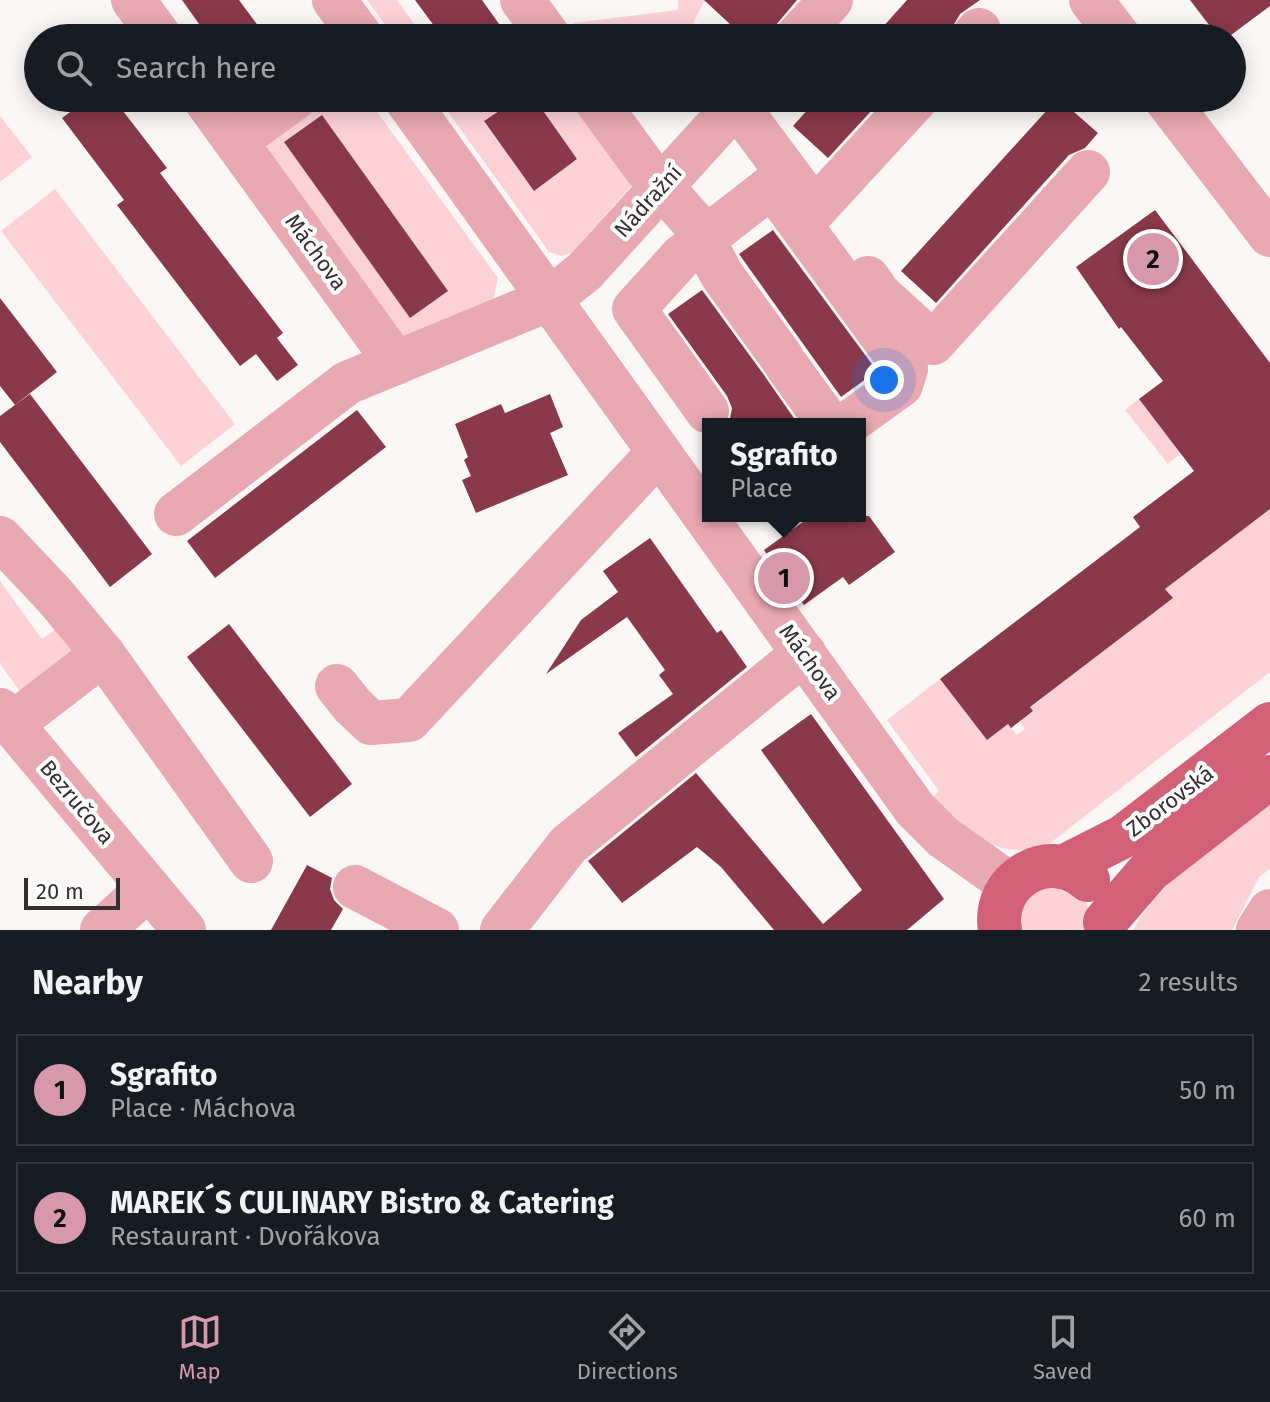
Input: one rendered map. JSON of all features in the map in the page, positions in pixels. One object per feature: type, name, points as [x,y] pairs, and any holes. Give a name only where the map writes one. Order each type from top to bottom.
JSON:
[{"type":"main road","name":"Zborovská","points":[[1000,916],[1023,874],[1038,867],[1063,867],[1124,836],[1270,724]]},
{"type":"main road","name":"Zborovská","points":[[1105,926],[1150,870],[1270,777]]},
{"type":"main road","points":[[1063,867],[1078,873],[1096,889],[1104,905],[1105,926]]},
{"type":"street","points":[[133,0],[151,24]]},
{"type":"street","points":[[334,0],[352,24]]},
{"type":"street","points":[[809,24],[831,0]]},
{"type":"street","points":[[1091,0],[1109,24]]},
{"type":"street","name":"Máchova","points":[[214,112],[396,363]]},
{"type":"street","points":[[236,141],[276,112]]},
{"type":"street","name":"Máchova","points":[[415,112],[659,452],[702,507]]},
{"type":"street","points":[[605,112],[661,187],[694,223],[722,275],[825,418]]},
{"type":"street","name":"Nádražní","points":[[550,299],[585,271],[729,112]]},
{"type":"street","points":[[747,112],[879,294],[933,343],[1088,172]]},
{"type":"street","points":[[815,209],[904,112]]},
{"type":"street","points":[[1176,112],[1270,235]]},
{"type":"street","points":[[707,411],[634,309],[682,256],[772,186],[906,369],[901,385],[855,418]]},
{"type":"street","points":[[176,514],[347,383],[550,299]]},
{"type":"street","points":[[337,686],[371,723],[409,720],[659,452]]},
{"type":"street","name":"Máchova","points":[[713,522],[922,816],[943,837],[1000,916]]},
{"type":"street","points":[[0,538],[54,595],[103,654],[251,861]]},
{"type":"street","points":[[502,930],[568,845],[804,653]]},
{"type":"street","points":[[6,717],[103,654]]},
{"type":"street","name":"Bezručova","points":[[6,717],[184,930]]},
{"type":"street","points":[[355,887],[437,930]]},
{"type":"street","points":[[102,930],[149,888]]},
{"type":"street","points":[[1258,930],[1270,911]]},
{"type":"shaded area","points":[[367,0],[397,0],[414,24],[385,24]]},
{"type":"shaded area","points":[[678,0],[705,0],[694,24],[573,24],[574,23],[678,10]]},
{"type":"shaded area","points":[[306,112],[377,112],[498,278],[494,297],[487,309],[404,338],[258,147]]},
{"type":"shaded area","points":[[448,112],[498,112],[484,122],[534,190],[577,159],[543,112],[589,112],[637,179],[572,253],[561,256],[549,252]]},
{"type":"shaded area","points":[[0,116],[32,157],[0,182]]},
{"type":"shaded area","points":[[55,189],[235,424],[181,466],[1,231]]},
{"type":"shaded area","points":[[1139,399],[1179,451],[1179,455],[1168,464],[1125,410]]},
{"type":"shaded area","points":[[1270,503],[1270,672],[1044,848],[1008,849],[981,840],[931,799],[939,791],[887,720],[940,679],[987,740],[1008,724],[1017,735],[1025,729],[1020,722],[1033,711],[1030,707],[1172,597],[1163,586]]},
{"type":"shaded area","points":[[0,581],[42,639],[62,625],[71,636],[73,655],[23,691],[0,664]]},
{"type":"shaded area","points":[[1270,795],[1270,869],[1259,877],[1232,930],[1133,930],[1161,891],[1178,874]]},
{"type":"shaded area","points":[[1042,881],[1084,897],[1091,915],[1089,930],[1015,930],[1014,914]]},
{"type":"building","points":[[182,0],[239,0],[257,24],[199,24]]},
{"type":"building","points":[[415,0],[482,0],[499,24],[433,24]]},
{"type":"building","points":[[704,0],[797,0],[777,24],[730,24]]},
{"type":"building","points":[[907,0],[980,0],[960,14],[954,24],[886,24]]},
{"type":"building","points":[[1190,0],[1270,0],[1270,6],[1246,24],[1208,24]]},
{"type":"building","points":[[70,112],[124,112],[167,168],[160,173],[283,333],[277,338],[298,365],[277,381],[256,354],[240,366],[117,205],[124,200],[62,118]]},
{"type":"building","points":[[498,112],[544,112],[577,159],[534,191],[484,121]]},
{"type":"building","points":[[806,112],[870,112],[828,158],[793,126]]},
{"type":"building","points":[[1045,112],[1074,112],[1098,133],[1085,148],[1069,155],[936,303],[901,271]]},
{"type":"building","points":[[322,115],[448,291],[410,318],[284,142]]},
{"type":"building","points":[[1155,210],[1270,363],[1270,509],[1165,589],[1173,598],[1030,707],[1033,711],[1011,728],[1008,724],[987,740],[940,679],[1140,527],[1133,517],[1194,471],[1139,399],[1163,381],[1121,327],[1119,329],[1076,267]]},
{"type":"building","points":[[773,230],[877,371],[841,397],[739,254]]},
{"type":"building","points":[[702,290],[794,418],[730,418],[732,408],[727,396],[668,314]]},
{"type":"building","points":[[0,298],[57,372],[15,405],[0,386]]},
{"type":"building","points":[[30,394],[152,554],[110,587],[0,442],[0,416]]},
{"type":"building","points":[[550,394],[563,427],[550,433],[568,475],[476,513],[462,480],[471,476],[464,460],[468,457],[455,424],[501,404],[505,413]]},
{"type":"building","points":[[357,410],[386,447],[215,578],[187,541]]},
{"type":"building","points":[[866,516],[869,516],[895,552],[849,585],[843,577],[804,605],[764,550],[803,522],[866,522]]},
{"type":"building","points":[[650,538],[717,633],[721,630],[747,667],[636,757],[618,733],[673,694],[659,675],[665,670],[627,617],[546,674],[581,620],[618,592],[603,571]]},
{"type":"building","points":[[229,624],[352,784],[310,817],[187,657]]},
{"type":"building","points":[[811,714],[944,899],[907,930],[774,930],[721,867],[697,847],[622,903],[588,861],[696,773],[823,924],[862,890],[761,750]]},
{"type":"building","points":[[307,865],[332,878],[330,889],[334,900],[343,909],[331,930],[271,930]]},
{"type":"place","name":"MAREK´S CULINARY Bistro & Catering","points":[[1153,259]]},
{"type":"place","name":"Sgrafito","points":[[784,578]]}]
